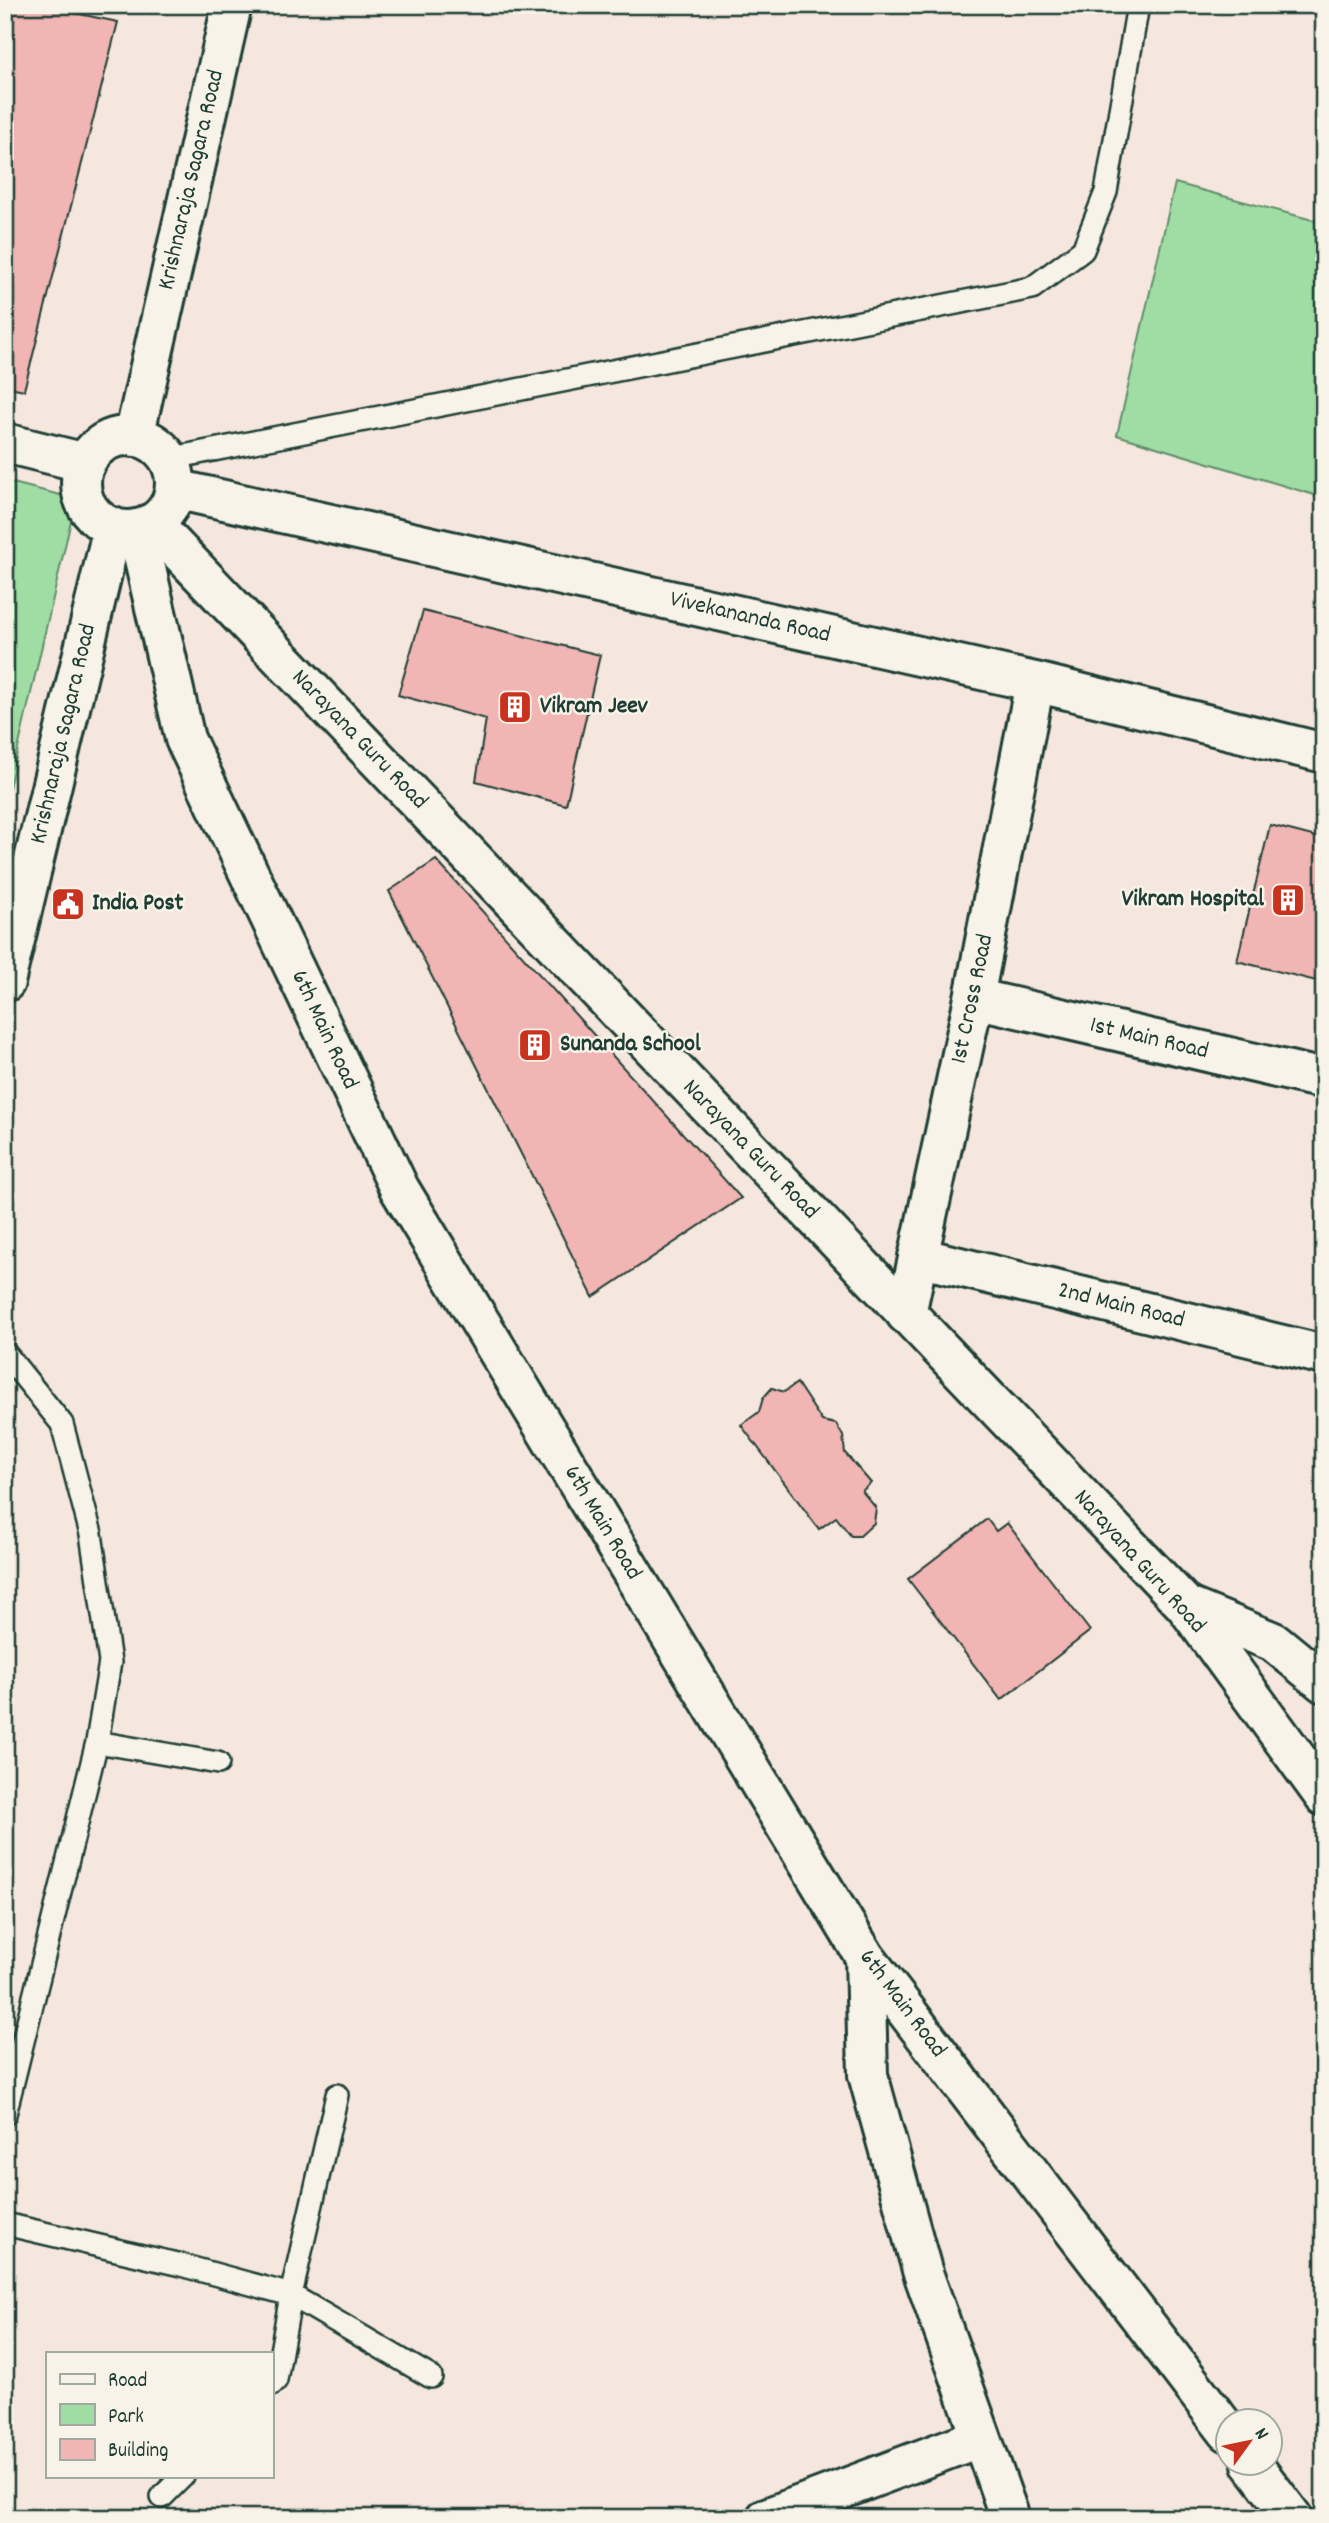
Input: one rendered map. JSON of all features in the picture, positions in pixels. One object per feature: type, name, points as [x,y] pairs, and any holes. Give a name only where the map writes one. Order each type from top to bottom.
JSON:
[{"type":"street","name":"Krishnaraja Sagara Road","points":[[134,437],[232,5]]},
{"type":"street","points":[[114,438],[145,438],[159,447],[172,474],[170,504],[134,526],[92,513],[84,500],[81,485],[86,463],[100,445],[114,438]]},
{"type":"street","points":[[5,443],[86,463]]},
{"type":"street","name":"Vivekananda Road","points":[[172,474],[1324,753]]},
{"type":"street","name":"Krishnaraja Sagara Road","points":[[5,982],[134,526]]},
{"type":"street","name":"Narayana Guru Road","points":[[134,526],[906,1314],[1186,1606],[1324,1796]]},
{"type":"street","name":"6th Main Road","points":[[134,526],[185,739],[399,1188],[865,1958],[1214,2415]]},
{"type":"street","name":"1st Cross Road","points":[[906,1314],[974,998],[1035,682]]},
{"type":"street","name":"1st Main Road","points":[[974,998],[1324,1079]]},
{"type":"street","name":"2nd Main Road","points":[[918,1257],[1324,1355]]},
{"type":"street","points":[[1186,1606],[1274,1642],[1324,1683]]},
{"type":"street","points":[[865,1958],[868,2075],[922,2270],[1010,2518]]},
{"type":"street","points":[[766,2518],[981,2437]]},
{"type":"street","points":[[1263,2478],[1293,2518]]},
{"type":"lane","points":[[172,474],[1032,288],[1083,250],[1106,192],[1138,5]]},
{"type":"lane","points":[[5,1353],[62,1424],[91,1534],[110,1662],[97,1742],[5,2114]]},
{"type":"lane","points":[[97,1742],[218,1763]]},
{"type":"lane","points":[[273,2383],[276,2380],[291,2295],[337,2095]]},
{"type":"lane","points":[[5,2224],[181,2265],[291,2295],[431,2377]]},
{"type":"lane","points":[[162,2497],[181,2478]]},
{"type":"shaded area","points":[[522,2502],[532,2518],[478,2518]]},
{"type":"green space","points":[[1175,183],[1324,223],[1324,498],[1117,435]]},
{"type":"green space","points":[[5,481],[76,499],[5,805]]},
{"type":"building","points":[[5,5],[36,5],[118,22],[24,390],[5,386]]},
{"type":"building","name":"Vikram Jeev","points":[[423,611],[600,655],[566,805],[476,781],[486,719],[398,695]]},
{"type":"building","name":"Vikram Hospital","points":[[1270,825],[1324,839],[1324,983],[1237,961]]},
{"type":"building","name":"Sunanda School","points":[[436,860],[741,1198],[593,1297],[389,891]]},
{"type":"building","points":[[797,1383],[822,1421],[836,1424],[843,1436],[845,1453],[871,1483],[862,1491],[876,1508],[874,1523],[860,1536],[851,1536],[836,1517],[819,1529],[741,1425],[759,1412],[763,1398],[772,1388],[784,1392]]},
{"type":"building","points":[[987,1519],[996,1531],[1007,1523],[1090,1631],[1001,1700],[908,1579]]},
{"type":"place","name":"Vikram Jeev","points":[[515,707]]},
{"type":"place","name":"Vikram Hospital","points":[[1288,900]]},
{"type":"place","name":"India Post","points":[[68,904]]},
{"type":"place","name":"Sunanda School","points":[[535,1045]]}]
